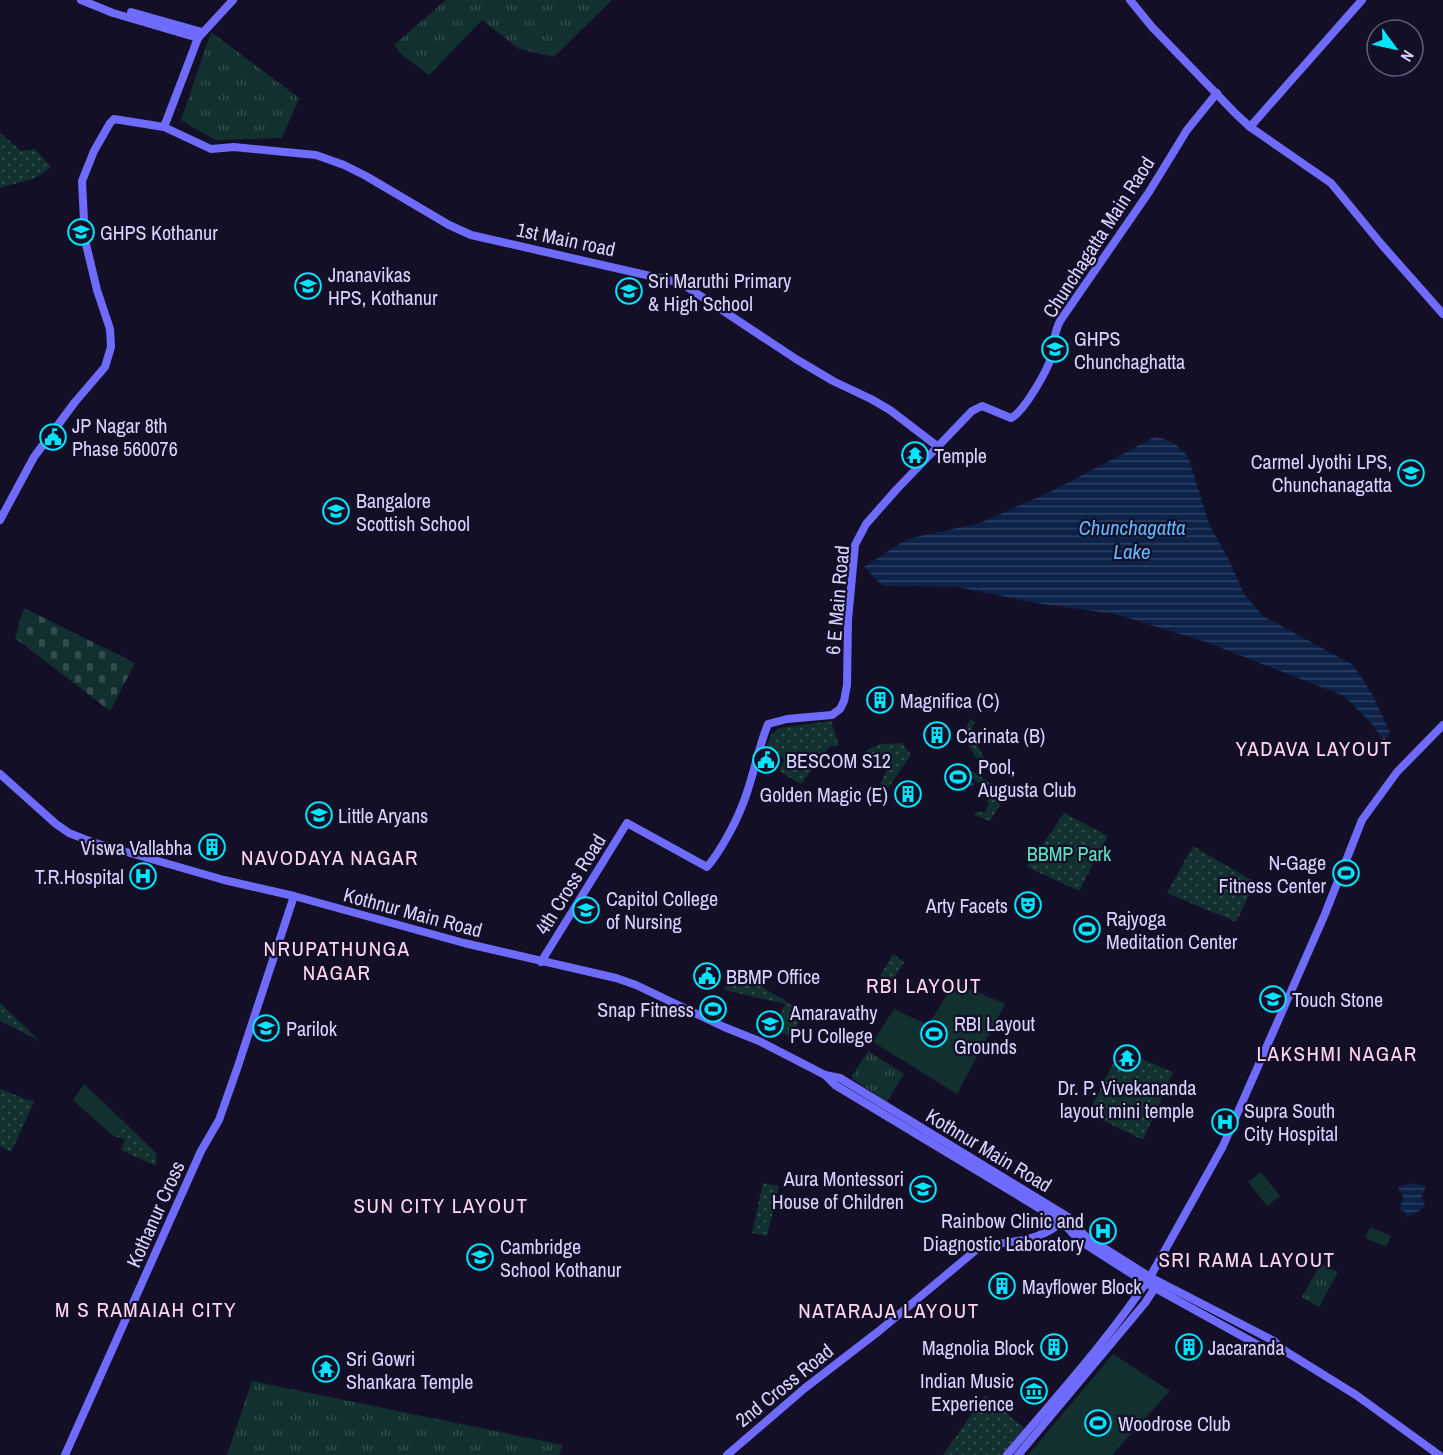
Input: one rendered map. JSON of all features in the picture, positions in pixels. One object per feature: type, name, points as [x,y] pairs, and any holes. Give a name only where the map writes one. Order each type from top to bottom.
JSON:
[{"type":"street","points":[[81,0],[113,13],[200,35]]},
{"type":"street","points":[[97,0],[200,35]]},
{"type":"street","points":[[164,127],[200,35],[233,0]]},
{"type":"street","points":[[1130,0],[1166,42],[1250,127],[1331,183],[1443,314]]},
{"type":"street","points":[[1250,127],[1362,0]]},
{"type":"street","name":"Chunchagatta Main Raod","points":[[937,446],[979,407],[1011,418],[1015,417],[1028,402],[1052,356],[1053,339],[1060,321],[1149,192],[1187,130],[1217,93]]},
{"type":"street","name":"1st Main road","points":[[0,520],[34,457],[75,402],[105,367],[111,347],[110,329],[97,290],[85,240],[82,181],[87,165],[113,119],[164,127],[211,149],[234,147],[316,155],[366,176],[449,225],[471,235],[681,283],[796,359],[890,410],[937,446]]},
{"type":"street","name":"6 E Main Road","points":[[627,823],[707,867],[742,805],[768,724],[787,718],[832,715],[840,709],[848,685],[848,620],[855,545],[866,524],[937,446]]},
{"type":"street","points":[[1007,1455],[1113,1328],[1148,1280],[1223,1146],[1325,914],[1368,809],[1397,772],[1443,724]]},
{"type":"street","name":"Kothnur Main Road","points":[[0,774],[48,818],[69,833],[80,837],[224,880],[294,896],[541,962],[601,974],[636,985],[782,1052],[825,1075],[840,1078],[1065,1219],[1085,1236],[1148,1280],[1269,1351],[1285,1352],[1348,1390],[1438,1455]]},
{"type":"street","name":"4th Cross Road","points":[[541,962],[627,823]]},
{"type":"street","name":"Kothanur Cross","points":[[64,1455],[201,1151],[219,1120],[294,896]]},
{"type":"street","name":"2nd Cross Road","points":[[729,1453],[798,1393],[879,1331],[976,1250],[986,1245],[1030,1240],[1042,1235],[1065,1219]]},
{"type":"street","points":[[1018,1455],[1114,1342],[1157,1285]]},
{"type":"green space","points":[[446,0],[612,0],[554,57],[519,49],[482,20],[429,75],[401,54],[394,45]]},
{"type":"green space","points":[[211,32],[299,98],[282,138],[215,140],[181,120]]},
{"type":"green space","points":[[0,133],[21,151],[35,149],[51,167],[35,178],[0,188]]},
{"type":"green space","points":[[24,608],[135,663],[110,711],[15,638]]},
{"type":"green space","points":[[970,719],[975,722],[970,733],[986,761],[976,758],[963,736]]},
{"type":"green space","points":[[831,721],[839,746],[830,746],[801,784],[779,771],[783,757],[766,748],[771,735],[779,728]]},
{"type":"green space","points":[[902,743],[911,755],[888,788],[881,784],[886,771],[865,754],[866,750],[880,744]]},
{"type":"green space","points":[[972,771],[996,787],[1003,800],[990,821],[974,815],[976,811],[984,813],[990,804],[987,802],[989,797],[985,795],[988,789],[969,776]]},
{"type":"green space","name":"BBMP Park","points":[[1064,813],[1108,836],[1079,891],[1027,867]]},
{"type":"green space","points":[[1193,846],[1255,882],[1236,922],[1167,893]]},
{"type":"green space","points":[[893,954],[904,962],[887,991],[876,983]]},
{"type":"green space","points":[[733,969],[805,1013],[790,1037],[775,1028],[785,1004],[724,990]]},
{"type":"green space","name":"RBI Layout Grounds","points":[[955,982],[1005,1004],[957,1094],[873,1042],[894,1009],[928,1025]]},
{"type":"green space","points":[[0,1003],[40,1041],[0,1021]]},
{"type":"green space","points":[[1120,1050],[1173,1072],[1143,1140],[1088,1113]]},
{"type":"green space","points":[[868,1051],[904,1074],[887,1102],[851,1078]]},
{"type":"green space","points":[[84,1084],[124,1122],[112,1135],[73,1100]]},
{"type":"green space","points":[[0,1089],[34,1102],[11,1152],[0,1146]]},
{"type":"green space","points":[[124,1122],[156,1153],[156,1166],[121,1150],[125,1140],[112,1135]]},
{"type":"green space","points":[[1261,1172],[1280,1196],[1267,1206],[1248,1182]]},
{"type":"green space","points":[[763,1183],[779,1186],[767,1236],[752,1233]]},
{"type":"green space","points":[[1370,1227],[1391,1236],[1386,1247],[1365,1238]]},
{"type":"green space","points":[[1321,1263],[1338,1272],[1319,1307],[1302,1297]]},
{"type":"green space","name":"Woodrose Club","points":[[1113,1354],[1170,1391],[1112,1455],[1028,1455]]},
{"type":"green space","points":[[252,1381],[563,1445],[559,1455],[227,1455]]},
{"type":"green space","points":[[985,1395],[1024,1428],[1002,1455],[943,1455]]},
{"type":"water","name":"Chunchagatta Lake","points":[[1155,437],[1175,444],[1188,456],[1209,524],[1244,594],[1263,616],[1353,665],[1371,692],[1390,732],[1384,741],[1371,723],[1344,696],[1206,642],[1115,614],[1036,603],[957,587],[883,586],[864,567],[907,539],[980,523],[1052,491]]},
{"type":"water","name":"Pool, Augusta Club","points":[[955,772],[974,784],[973,787],[969,786],[965,792],[949,782]]},
{"type":"water","points":[[1410,1183],[1425,1186],[1421,1197],[1425,1205],[1420,1211],[1407,1217],[1404,1211],[1400,1210],[1403,1198],[1399,1187]]},
{"type":"place","name":"GHPS Kothanur","points":[[81,232]]},
{"type":"place","name":"Jnanavikas HPS, Kothanur","points":[[308,286]]},
{"type":"place","name":"Sri Maruthi Primary & High School","points":[[629,291]]},
{"type":"place","name":"GHPS Chunchaghatta","points":[[1055,349]]},
{"type":"place","name":"JP Nagar 8th Phase 560076","points":[[53,437]]},
{"type":"place","name":"Temple","points":[[915,455]]},
{"type":"place","name":"Carmel Jyothi LPS, Chunchanagatta","points":[[1411,473]]},
{"type":"place","name":"Bangalore Scottish School","points":[[336,511]]},
{"type":"place","name":"Magnifica (C)","points":[[880,700]]},
{"type":"place","name":"Carinata (B)","points":[[937,735]]},
{"type":"place","name":"BESCOM S12","points":[[766,760]]},
{"type":"place","name":"Pool, Augusta Club","points":[[958,777]]},
{"type":"place","name":"Golden Magic (E)","points":[[908,794]]},
{"type":"place","name":"Little Aryans","points":[[319,815]]},
{"type":"place","name":"Viswa Vallabha","points":[[212,847]]},
{"type":"place","name":"N-Gage Fitness Center","points":[[1346,873]]},
{"type":"place","name":"T.R.Hospital","points":[[143,876]]},
{"type":"place","name":"Arty Facets","points":[[1028,905]]},
{"type":"place","name":"Capitol College of Nursing","points":[[586,910]]},
{"type":"place","name":"Rajyoga Meditation Center","points":[[1087,929]]},
{"type":"place","name":"BBMP Office","points":[[707,976]]},
{"type":"place","name":"Touch Stone","points":[[1273,999]]},
{"type":"place","name":"Snap Fitness","points":[[713,1009]]},
{"type":"place","name":"Amaravathy PU College","points":[[770,1024]]},
{"type":"place","name":"Parilok","points":[[266,1028]]},
{"type":"place","name":"RBI Layout Grounds","points":[[934,1034]]},
{"type":"place","name":"Dr. P. Vivekananda layout mini temple","points":[[1127,1058]]},
{"type":"place","name":"Supra South City Hospital","points":[[1225,1122]]},
{"type":"place","name":"Aura Montessori House of Children","points":[[923,1189]]},
{"type":"place","name":"Rainbow Clinic and Diagnostic Laboratory","points":[[1103,1231]]},
{"type":"place","name":"Cambridge School Kothanur","points":[[480,1257]]},
{"type":"place","name":"Mayflower Block","points":[[1002,1286]]},
{"type":"place","name":"Magnolia Block","points":[[1054,1347]]},
{"type":"place","name":"Jacaranda","points":[[1189,1347]]},
{"type":"place","name":"Sri Gowri Shankara Temple","points":[[326,1369]]},
{"type":"place","name":"Indian Music Experience","points":[[1034,1391]]},
{"type":"place","name":"Woodrose Club","points":[[1098,1423]]},
{"type":"district","name":"YADAVA LAYOUT","points":[[1314,748]]},
{"type":"district","name":"NAVODAYA NAGAR","points":[[330,857]]},
{"type":"district","name":"NRUPATHUNGA NAGAR","points":[[337,960]]},
{"type":"district","name":"RBI LAYOUT","points":[[924,985]]},
{"type":"district","name":"LAKSHMI NAGAR","points":[[1337,1053]]},
{"type":"district","name":"SUN CITY LAYOUT","points":[[441,1205]]},
{"type":"district","name":"SRI RAMA LAYOUT","points":[[1247,1259]]},
{"type":"district","name":"M S RAMAIAH CITY","points":[[146,1309]]},
{"type":"district","name":"NATARAJA LAYOUT","points":[[889,1310]]}]
